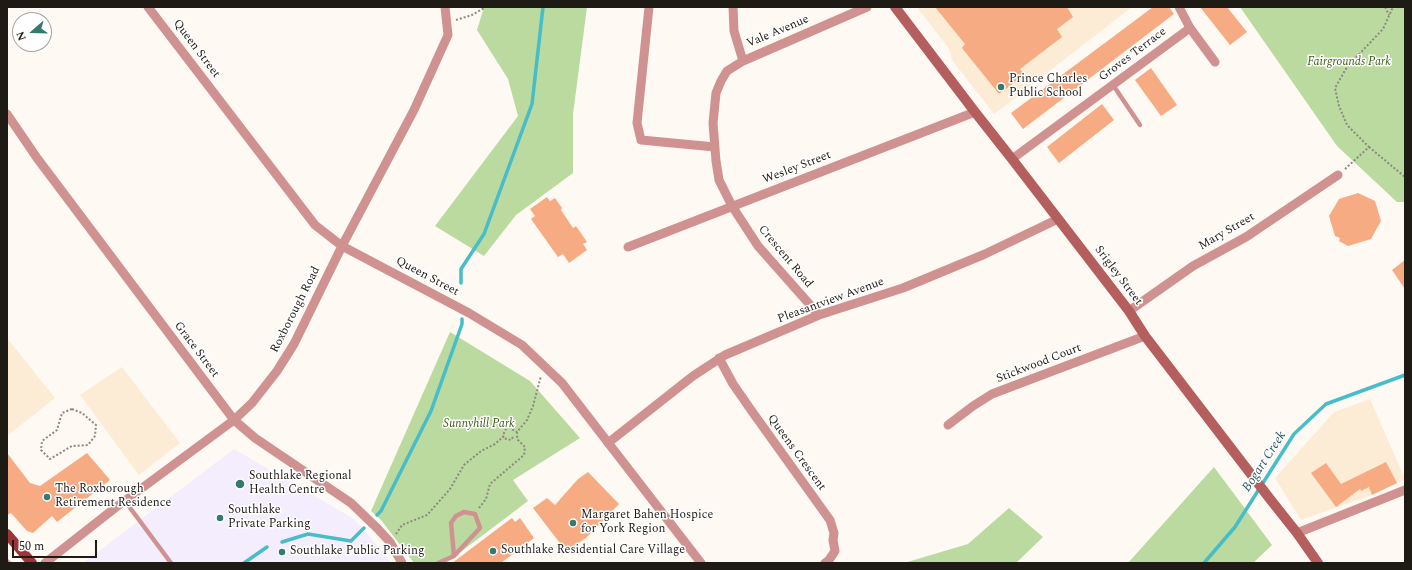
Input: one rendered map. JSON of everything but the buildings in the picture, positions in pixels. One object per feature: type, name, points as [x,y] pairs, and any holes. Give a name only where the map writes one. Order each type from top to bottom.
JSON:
[{"type":"main road","points":[[7,534],[32,563]]},
{"type":"street","name":"Queen Street","points":[[148,7],[315,225],[342,246],[469,313],[522,345],[562,383],[701,563]]},
{"type":"street","name":"Roxborough Road","points":[[45,563],[234,420],[256,398],[277,371],[294,344],[342,246],[414,110],[448,35],[445,7]]},
{"type":"street","points":[[649,7],[637,123],[641,140],[715,147]]},
{"type":"street","points":[[733,7],[734,31],[743,60]]},
{"type":"street","name":"Vale Avenue","points":[[743,60],[867,7]]},
{"type":"street","name":"Srigley Street","points":[[895,7],[1129,311],[1145,336],[1297,533],[1318,563]]},
{"type":"street","points":[[1179,7],[1190,28],[1215,62]]},
{"type":"street","name":"Groves Terrace","points":[[1012,159],[1190,28]]},
{"type":"street","name":"Crescent Road","points":[[743,60],[727,71],[721,80],[716,93],[714,123],[719,180],[732,206],[758,246],[819,315]]},
{"type":"street","name":"Wesley Street","points":[[628,247],[975,112]]},
{"type":"street","name":"Grace Street","points":[[7,114],[36,158],[234,420],[255,438],[351,503],[390,542],[402,563]]},
{"type":"street","name":"Mary Street","points":[[1129,311],[1193,266],[1246,237],[1338,175]]},
{"type":"street","name":"Pleasantview Avenue","points":[[608,443],[692,376],[725,355],[819,315],[904,288],[985,254],[1058,219]]},
{"type":"street","name":"Stickwood Court","points":[[948,425],[992,394],[1145,336]]},
{"type":"street","name":"Queens Crescent","points":[[719,358],[746,404],[830,520],[834,533],[833,540],[835,551],[825,563]]},
{"type":"street","points":[[1297,533],[1405,490]]},
{"type":"lane","points":[[1113,85],[1140,125]]},
{"type":"lane","points":[[125,501],[171,563]]},
{"type":"lane","points":[[438,563],[454,556],[480,528],[475,514],[464,512],[456,516],[451,523],[454,556]]},
{"type":"path","points":[[447,23],[472,15],[486,7]]},
{"type":"path","points":[[1385,7],[1389,15]]},
{"type":"path","points":[[1394,7],[1383,29],[1347,67],[1335,88],[1339,106],[1347,125],[1369,147],[1405,177]]},
{"type":"path","points":[[1338,175],[1369,147]]},
{"type":"path","points":[[475,514],[486,499],[490,484],[524,455],[525,447],[517,436],[517,432],[527,420],[534,406],[543,366]]},
{"type":"path","points":[[72,409],[82,413],[96,425],[95,436],[88,446],[72,446],[50,459],[41,450],[42,441],[57,430],[62,414],[72,409]]},
{"type":"path","points":[[505,420],[514,431],[517,432]]},
{"type":"path","points":[[390,542],[402,524],[427,515],[450,489],[464,465],[481,451],[495,444],[504,437],[503,435],[508,425]]},
{"type":"path","points":[[504,437],[511,440],[512,436],[517,436]]},
{"type":"shaded area","name":"Prince Charles Public School","points":[[917,7],[1132,7],[994,114],[952,60],[950,50]]},
{"type":"shaded area","points":[[7,338],[55,398],[7,436]]},
{"type":"shaded area","points":[[122,367],[180,443],[139,475],[80,395]]},
{"type":"shaded area","points":[[1370,399],[1405,479],[1372,495],[1301,520],[1275,478],[1334,412]]},
{"type":"shaded area","name":"Southlake Regional Health Centre","points":[[234,449],[354,519],[392,563],[83,563]]},
{"type":"green space","points":[[484,7],[587,7],[573,114],[573,173],[516,215],[484,256],[435,226],[518,116],[508,79],[477,30]]},
{"type":"green space","name":"Fairgrounds Park","points":[[1240,7],[1405,7],[1405,202],[1397,202],[1337,146]]},
{"type":"green space","name":"Sunnyhill Park","points":[[450,332],[530,381],[580,438],[513,480],[528,501],[446,563],[414,563],[381,520],[371,511]]},
{"type":"green space","points":[[1214,467],[1272,545],[1253,563],[1128,563]]},
{"type":"green space","points":[[1009,508],[1043,537],[1016,563],[904,563],[968,544]]},
{"type":"waterway","points":[[461,283],[461,269],[484,234],[532,104],[543,7]]},
{"type":"waterway","points":[[377,515],[381,511],[431,411],[462,324],[462,319]]},
{"type":"waterway","name":"Bogart Creek","points":[[1204,563],[1235,527],[1294,434],[1326,404],[1405,375]]},
{"type":"waterway","points":[[282,542],[308,534],[351,541],[364,528]]},
{"type":"waterway","points":[[244,563],[267,547]]},
{"type":"place","name":"Prince Charles Public School","points":[[1001,87]]},
{"type":"place","name":"Southlake Regional Health Centre","points":[[240,484]]},
{"type":"place","name":"The Roxborough Retirement Residence","points":[[47,497]]},
{"type":"place","name":"Southlake Private Parking","points":[[220,518]]},
{"type":"place","name":"Margaret Bahen Hospice for York Region","points":[[573,523]]},
{"type":"place","name":"Southlake Residential Care Village","points":[[493,551]]},
{"type":"place","name":"Southlake Public Parking","points":[[282,552]]}]
